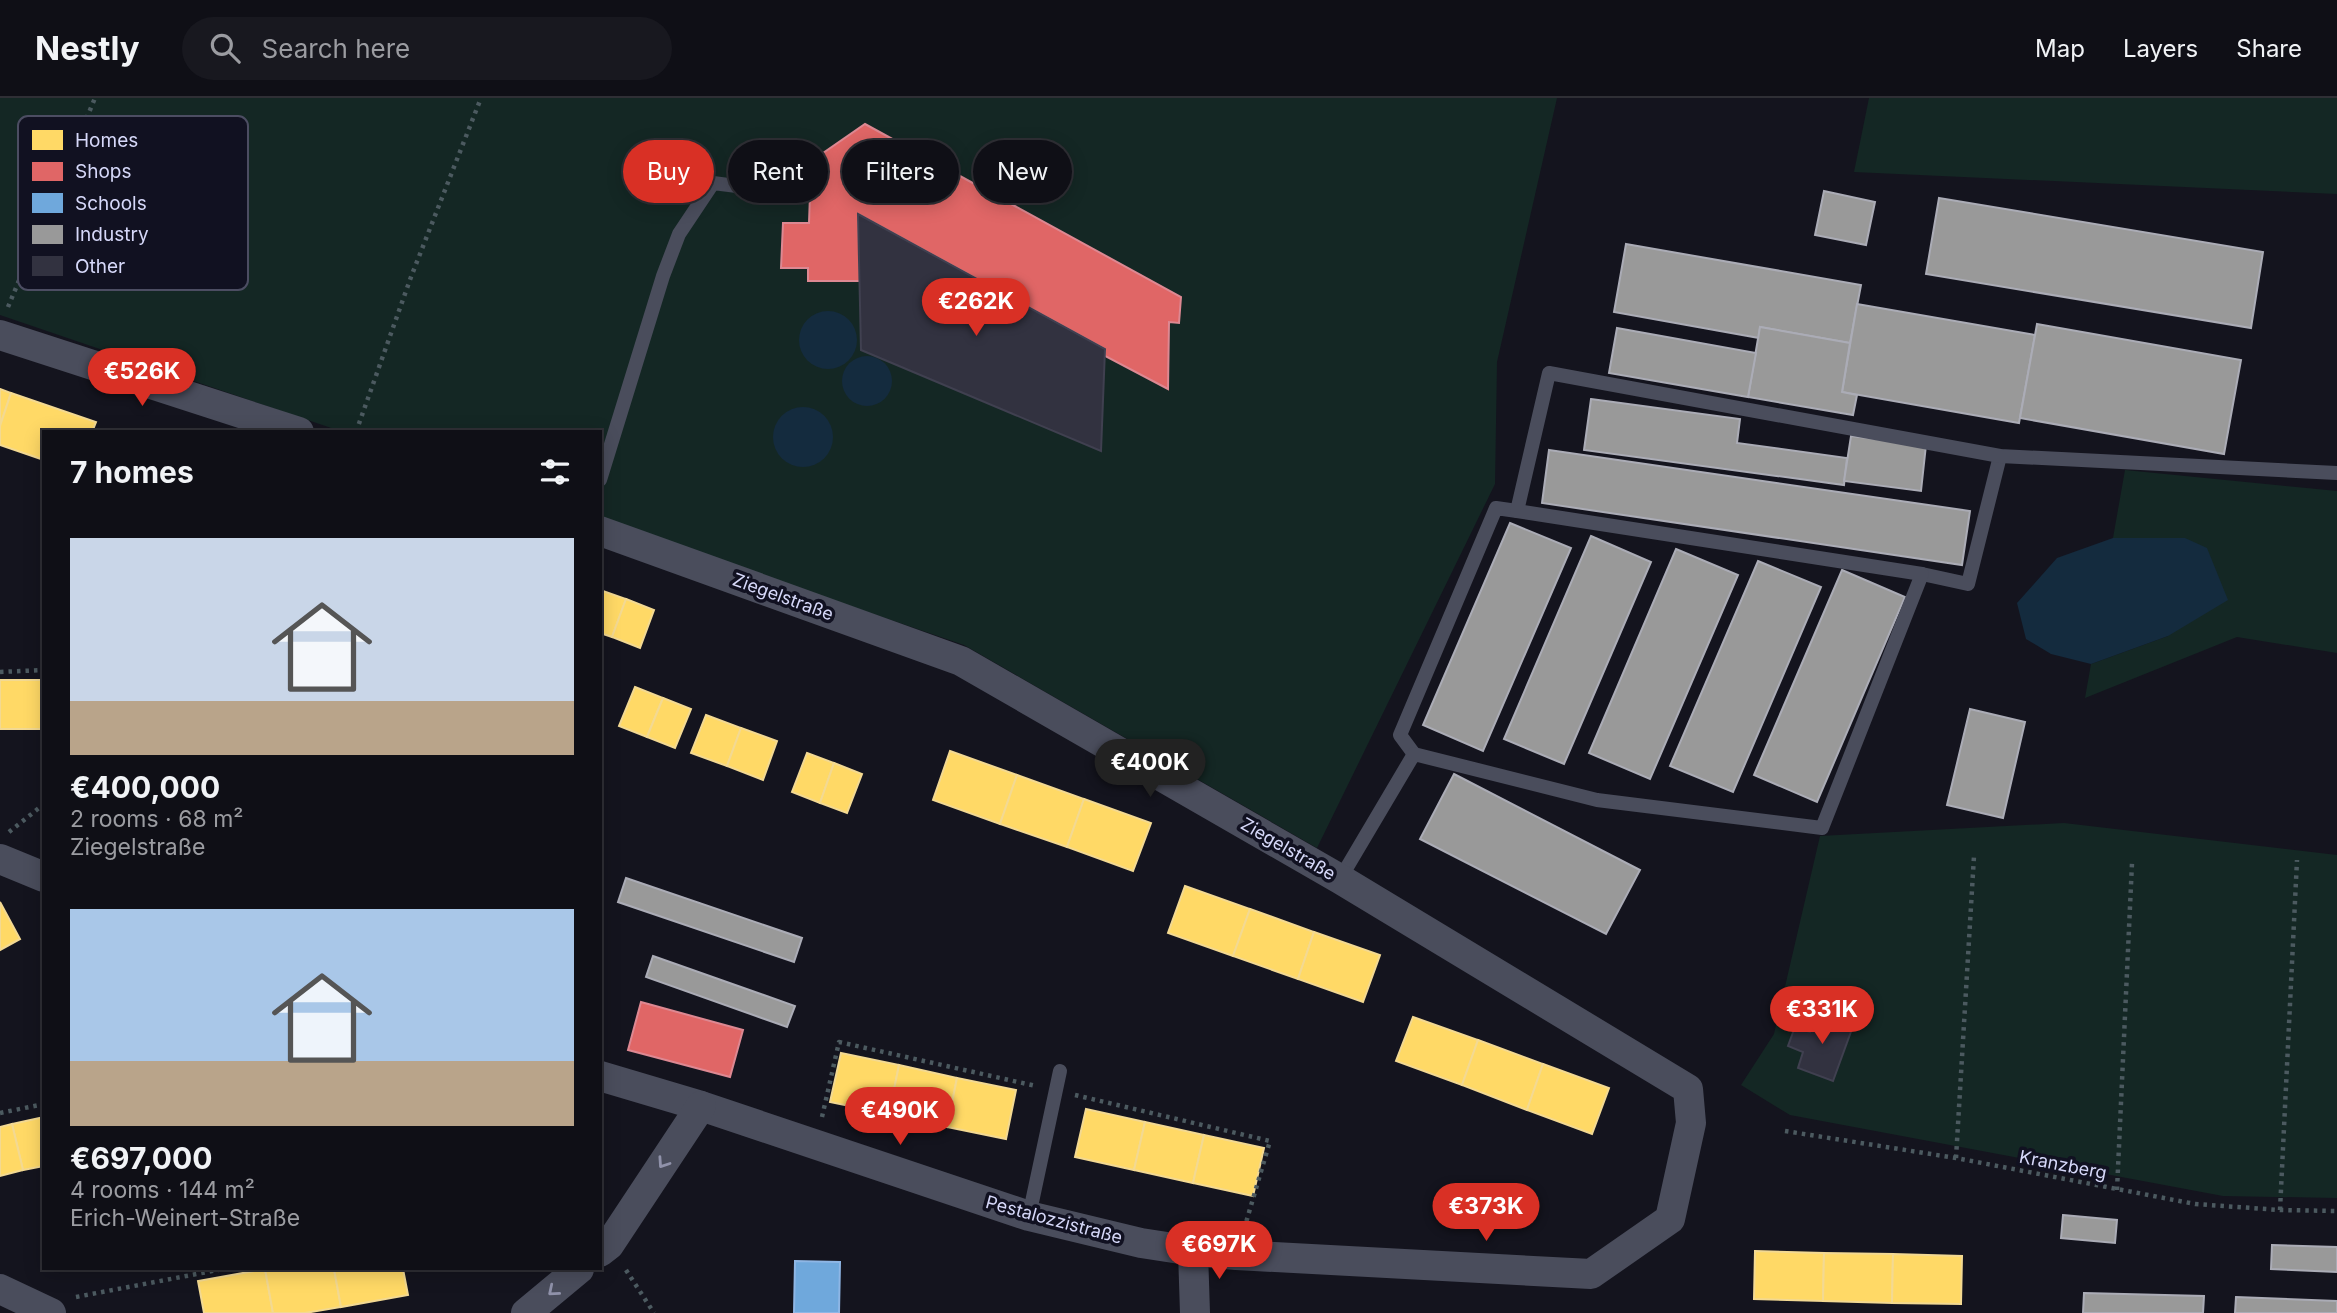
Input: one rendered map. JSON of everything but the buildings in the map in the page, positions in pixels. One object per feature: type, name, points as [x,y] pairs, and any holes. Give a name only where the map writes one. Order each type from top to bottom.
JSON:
[{"type":"street","points":[[3,324],[294,430]]},
{"type":"street","name":"Ziegelstraße","points":[[602,532],[961,661],[1340,880],[1688,1089]]},
{"type":"street","points":[[0,859],[42,876]]},
{"type":"street","name":"Pestalozzistraße","points":[[602,1077],[701,1106],[1029,1216],[1141,1243],[1236,1255],[1591,1274],[1670,1219],[1692,1123],[1688,1089]]},
{"type":"street","points":[[604,1248],[701,1106]]},
{"type":"street","points":[[1193,1251],[1195,1313]]},
{"type":"street","points":[[526,1313],[578,1270]]},
{"type":"street","points":[[0,1289],[42,1309]]},
{"type":"lane","points":[[602,474],[663,276],[679,234],[713,183],[728,185]]},
{"type":"lane","points":[[1517,511],[1549,373],[2000,456],[2337,473]]},
{"type":"lane","points":[[1922,574],[1822,828],[1597,800],[1414,754],[1400,735],[1496,508],[1922,574],[1968,584],[2000,456]]},
{"type":"lane","points":[[1340,880],[1414,754]]},
{"type":"lane","points":[[1029,1216],[1060,1071]]},
{"type":"path","points":[[88,116],[95,98]]},
{"type":"path","points":[[357,430],[411,276],[481,98]]},
{"type":"path","points":[[3,324],[18,287]]},
{"type":"path","points":[[0,671],[42,670]]},
{"type":"path","points":[[0,840],[42,806]]},
{"type":"path","points":[[1956,1157],[1974,856]]},
{"type":"path","points":[[2280,1210],[2297,860]]},
{"type":"path","points":[[2117,1190],[2132,863]]},
{"type":"path","points":[[0,1113],[42,1104]]},
{"type":"path","name":"Kranzberg","points":[[1785,1131],[1874,1147],[1956,1157],[2195,1204],[2337,1211]]},
{"type":"path","points":[[604,1248],[654,1313]]},
{"type":"path","points":[[42,1309],[218,1270]]},
{"type":"green space","points":[[0,98],[1557,98],[1497,362],[1495,484],[1317,848],[964,645],[602,521],[602,430],[337,430],[0,315]]},
{"type":"green space","points":[[1869,98],[2337,98],[2337,194],[1854,172]]},
{"type":"green space","points":[[2125,470],[2337,491],[2337,653],[2237,637],[2085,698],[2091,664],[2168,636],[2185,538],[2113,538]]},
{"type":"green space","points":[[2064,823],[2337,855],[2337,1198],[2223,1196],[1790,1115],[1741,1085],[1774,1034],[1820,836]]},
{"type":"water","points":[[828,311],[849,319],[857,340],[849,361],[828,369],[807,361],[799,340],[807,319]]},
{"type":"water","points":[[867,356],[885,363],[892,381],[885,399],[867,406],[849,399],[842,381],[849,363]]},
{"type":"water","points":[[797,407],[809,407],[825,415],[831,425],[831,449],[825,459],[809,467],[797,467],[781,459],[773,443],[773,431],[781,415]]},
{"type":"water","points":[[2113,538],[2185,538],[2207,548],[2228,600],[2168,636],[2091,664],[2051,654],[2026,639],[2017,603],[2057,558]]}]
